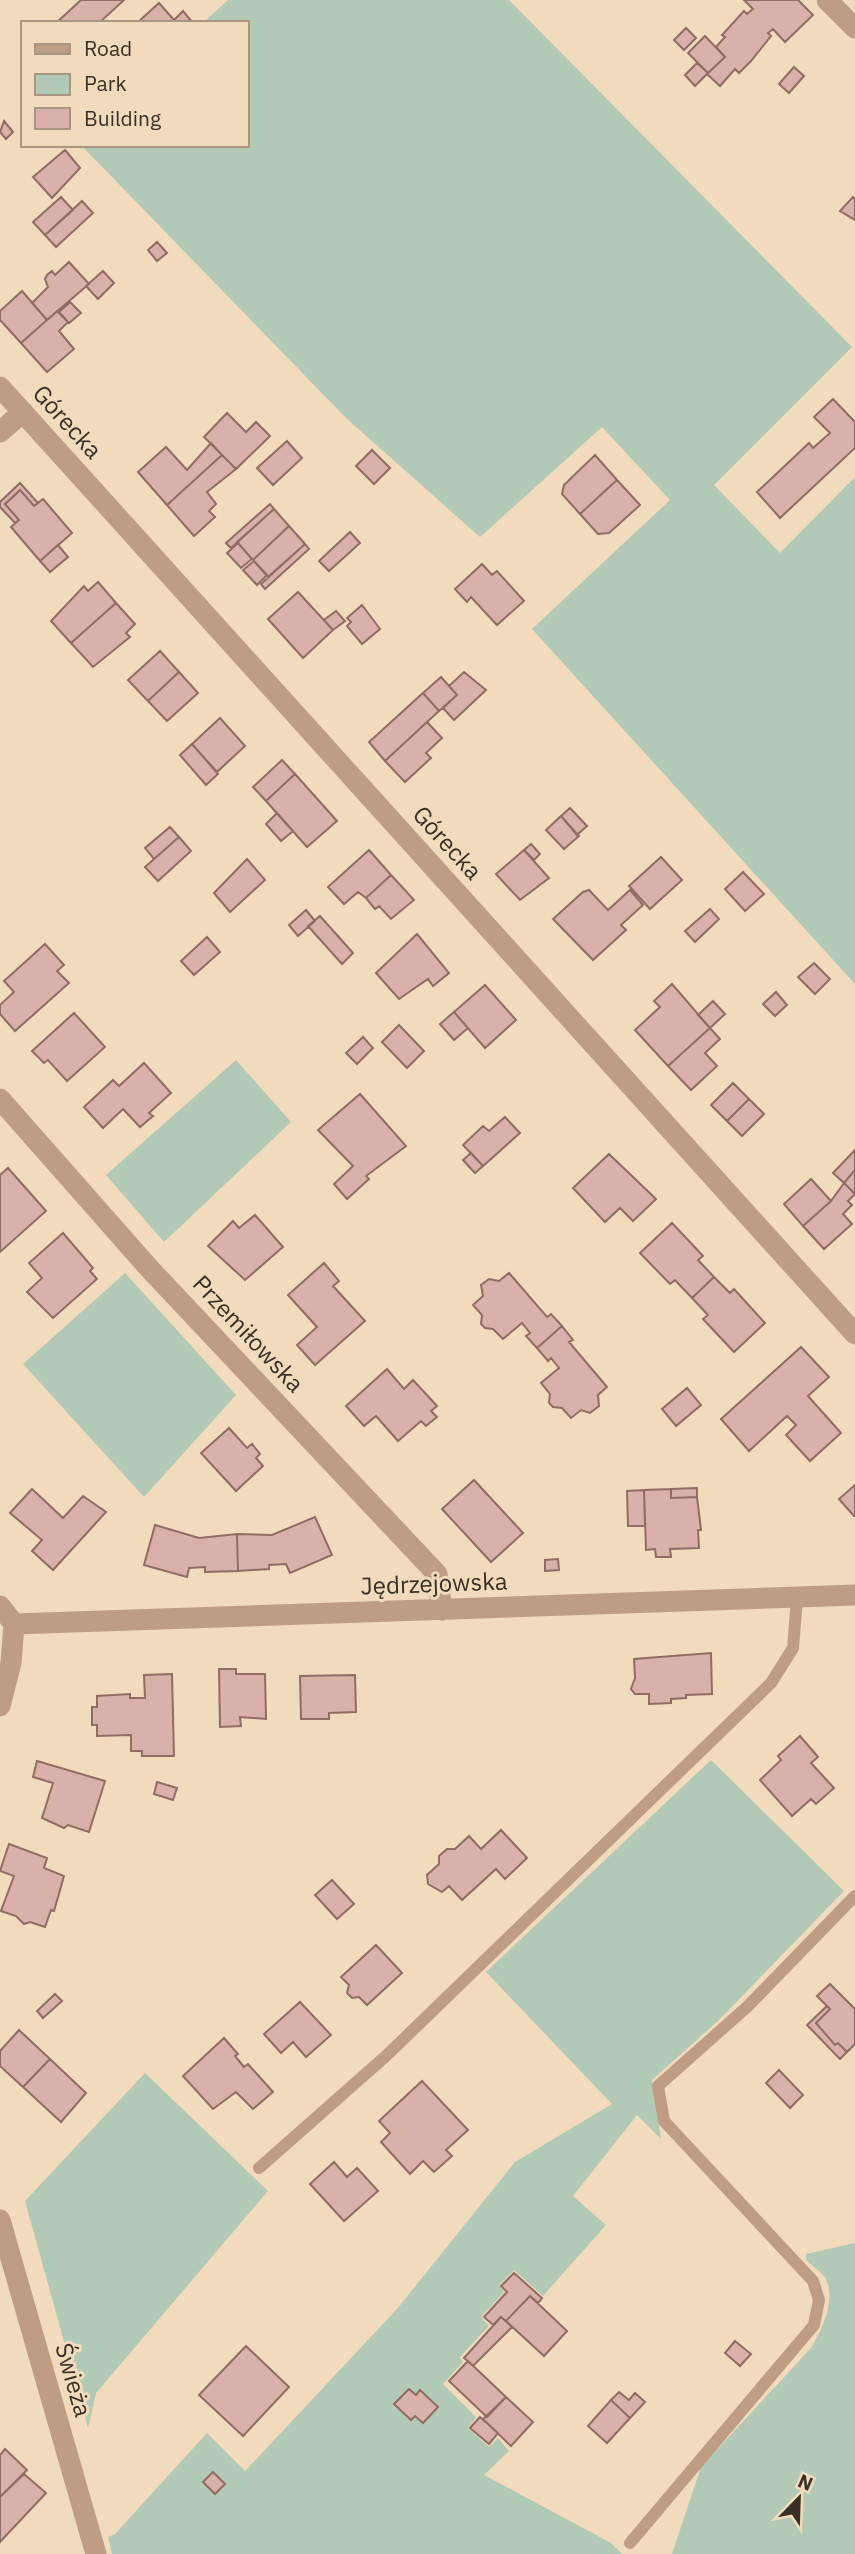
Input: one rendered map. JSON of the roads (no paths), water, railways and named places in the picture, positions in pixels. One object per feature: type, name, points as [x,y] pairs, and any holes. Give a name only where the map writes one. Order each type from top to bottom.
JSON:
[{"type":"street","points":[[828,0],[855,28]]},
{"type":"street","name":"Górecka","points":[[0,387],[855,1334]]},
{"type":"street","points":[[0,432],[23,412]]},
{"type":"street","name":"Przemiłowska","points":[[0,1099],[148,1267],[437,1574],[442,1610]]},
{"type":"street","name":"Jędrzejowska","points":[[14,1624],[855,1595]]},
{"type":"street","points":[[0,1606],[14,1624],[10,1663],[0,1706]]},
{"type":"street","name":"Świeża","points":[[0,2220],[96,2554]]},
{"type":"lane","points":[[259,2168],[386,2056],[771,1683],[793,1648],[797,1599]]},
{"type":"lane","points":[[631,2543],[814,2325],[819,2300],[813,2281],[664,2121],[658,2087],[747,2007],[855,1896]]}]
